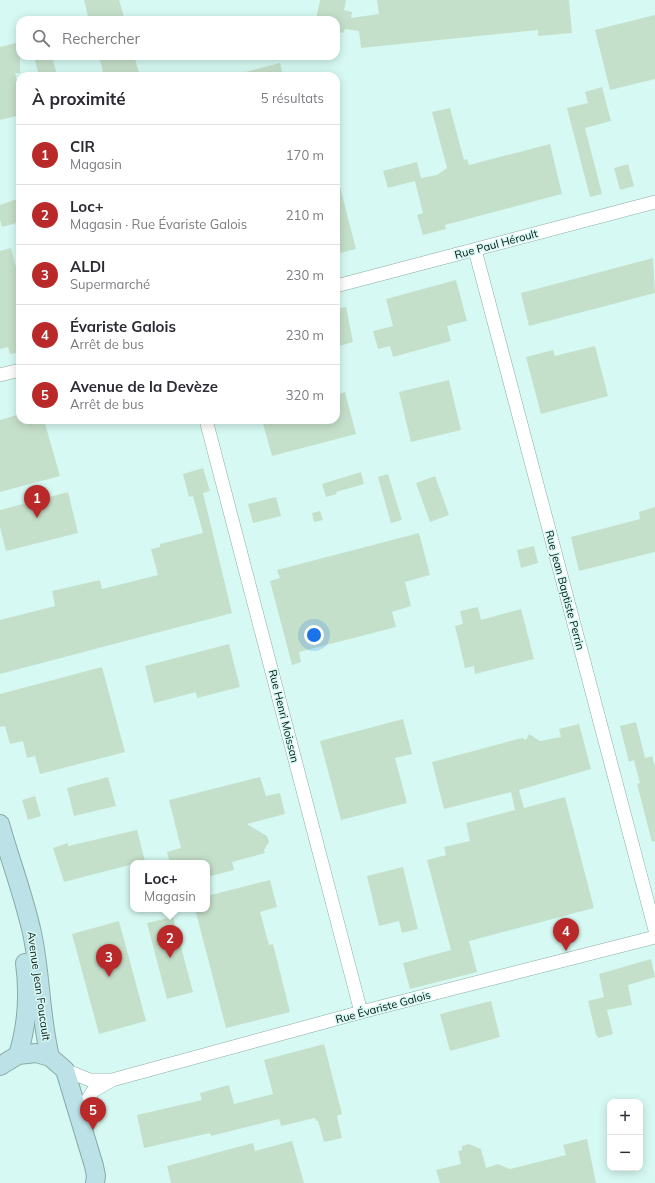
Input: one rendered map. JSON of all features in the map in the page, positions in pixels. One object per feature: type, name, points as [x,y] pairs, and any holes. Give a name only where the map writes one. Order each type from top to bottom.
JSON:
[{"type":"main road","name":"Avenue Jean Foucault","points":[[0,824],[32,933],[42,1002],[44,1034],[50,1057]]},
{"type":"main road","name":"Avenue Jean Foucault","points":[[0,864],[21,933],[27,978],[24,1034],[18,1055]]},
{"type":"main road","points":[[0,1066],[18,1055],[36,1053],[50,1057],[65,1070],[96,1182]]},
{"type":"street","name":"Rue Paul Héroult","points":[[340,285],[655,202]]},
{"type":"street","name":"Rue Jean Baptiste Perrin","points":[[475,250],[655,930]]},
{"type":"street","points":[[0,375],[16,371]]},
{"type":"street","name":"Rue Henri Moissan","points":[[207,424],[362,1012]]},
{"type":"street","name":"Rue Évariste Galois","points":[[78,1115],[93,1091],[112,1080],[362,1012],[655,937]]},
{"type":"street","name":"Rue Évariste Galois","points":[[65,1070],[90,1080],[112,1080]]},
{"type":"building","points":[[84,0],[119,0],[124,16],[88,16]]},
{"type":"building","points":[[320,0],[346,0],[344,10],[352,12],[351,18],[379,14],[377,0],[569,0],[572,33],[538,36],[538,30],[361,48],[359,31],[345,29],[343,33],[340,32],[340,16],[317,16]]},
{"type":"building","points":[[655,15],[655,79],[610,90],[595,30]]},
{"type":"building","points":[[16,43],[16,60],[20,60],[20,72],[15,73],[16,116],[0,120],[0,47]]},
{"type":"building","points":[[35,60],[53,60],[56,72],[38,72]]},
{"type":"building","points":[[100,60],[135,60],[139,72],[103,72]]},
{"type":"building","points":[[280,63],[282,72],[246,72]]},
{"type":"building","points":[[602,87],[611,121],[585,128],[602,194],[590,197],[567,108],[588,103],[585,92]]},
{"type":"building","points":[[450,108],[464,160],[467,159],[469,165],[550,144],[562,194],[445,225],[446,229],[423,235],[417,215],[423,213],[415,181],[388,188],[383,171],[417,162],[421,178],[437,175],[447,168],[432,112]]},
{"type":"building","points":[[628,164],[634,186],[620,190],[614,168]]},
{"type":"building","points":[[340,187],[356,249],[340,253]]},
{"type":"building","points":[[16,199],[16,223],[2,227],[0,220],[0,205]]},
{"type":"building","points":[[11,248],[16,267],[16,353],[10,354],[8,347],[0,349],[0,251]]},
{"type":"building","points":[[653,258],[655,293],[529,326],[521,293]]},
{"type":"building","points":[[456,280],[467,321],[447,326],[451,341],[393,357],[390,346],[378,349],[373,331],[393,326],[386,299]]},
{"type":"building","points":[[346,307],[353,342],[340,346],[340,308]]},
{"type":"building","points":[[595,346],[608,396],[541,414],[526,357],[553,350],[555,356]]},
{"type":"building","points":[[449,380],[461,430],[411,442],[399,392]]},
{"type":"building","points":[[345,392],[356,434],[272,456],[263,424],[340,424],[340,394]]},
{"type":"building","points":[[16,415],[16,424],[45,424],[60,476],[0,492],[0,420]]},
{"type":"building","points":[[203,468],[210,491],[203,493],[232,613],[0,674],[0,620],[55,606],[52,591],[100,580],[102,589],[158,575],[151,549],[160,547],[160,544],[203,533],[193,496],[189,497],[183,474]]},
{"type":"building","points":[[361,472],[364,484],[336,492],[337,494],[326,497],[322,484]]},
{"type":"building","points":[[388,474],[402,520],[391,523],[378,477]]},
{"type":"building","points":[[435,476],[449,515],[430,522],[416,483]]},
{"type":"building","points":[[68,492],[78,533],[6,551],[0,527],[0,510]]},
{"type":"building","points":[[276,497],[281,516],[253,523],[248,504]]},
{"type":"building","points":[[655,507],[655,552],[579,571],[571,537],[640,519],[639,512]]},
{"type":"building","points":[[320,511],[323,520],[314,522],[312,513]]},
{"type":"building","points":[[419,533],[430,575],[405,582],[411,606],[392,612],[396,627],[299,652],[301,662],[292,665],[270,581],[280,578],[277,570]]},
{"type":"building","points":[[534,546],[538,563],[521,568],[517,550]]},
{"type":"building","points":[[478,607],[481,620],[521,609],[534,659],[475,674],[474,666],[465,668],[455,626],[463,624],[460,611]]},
{"type":"building","points":[[229,644],[240,687],[197,698],[196,692],[154,703],[145,666]]},
{"type":"building","points":[[102,667],[125,752],[40,774],[35,756],[27,758],[23,741],[10,744],[5,726],[0,727],[0,694]]},
{"type":"building","points":[[403,719],[412,754],[395,758],[407,803],[341,820],[320,741]]},
{"type":"building","points":[[636,722],[645,758],[652,756],[655,767],[655,841],[652,842],[637,784],[640,783],[634,760],[629,762],[620,726]]},
{"type":"building","points":[[579,724],[591,769],[519,790],[524,808],[565,797],[594,908],[469,941],[477,972],[410,989],[403,963],[451,950],[427,860],[446,855],[444,847],[470,841],[466,823],[515,810],[511,792],[444,809],[432,762],[522,738],[526,740],[529,734],[540,741],[561,737],[559,729]]},
{"type":"building","points":[[108,777],[116,806],[74,816],[67,788]]},
{"type":"building","points":[[260,777],[266,796],[280,793],[285,814],[247,824],[267,836],[269,842],[264,850],[265,853],[232,862],[234,870],[210,876],[210,860],[169,860],[167,852],[181,848],[169,800]]},
{"type":"building","points":[[35,796],[41,816],[28,820],[22,800]]},
{"type":"building","points":[[137,830],[145,860],[130,860],[130,865],[64,882],[53,848],[68,843],[68,846]]},
{"type":"building","points":[[403,867],[418,929],[402,933],[399,921],[379,926],[367,876]]},
{"type":"building","points":[[270,880],[277,907],[260,912],[269,945],[273,944],[290,1012],[226,1028],[196,912],[210,912],[210,895]]},
{"type":"building","points":[[173,917],[193,992],[167,999],[147,923]]},
{"type":"building","points":[[119,921],[146,1021],[99,1034],[72,934]]},
{"type":"building","points":[[651,959],[655,977],[628,985],[632,1005],[607,1010],[613,1034],[599,1038],[596,1035],[588,1001],[604,997],[599,974]]},
{"type":"building","points":[[491,1001],[500,1037],[450,1051],[440,1014]]},
{"type":"building","points":[[324,1044],[342,1114],[337,1116],[342,1138],[324,1142],[318,1121],[316,1121],[315,1118],[281,1126],[279,1119],[211,1136],[210,1133],[144,1148],[137,1115],[202,1100],[200,1093],[229,1085],[234,1104],[273,1094],[264,1060]]},
{"type":"building","points":[[587,1139],[596,1183],[440,1183],[436,1170],[461,1164],[458,1151],[462,1150],[462,1146],[469,1144],[481,1149],[486,1168],[498,1164],[510,1169],[566,1155],[563,1145]]},
{"type":"building","points":[[292,1141],[304,1183],[171,1183],[167,1166],[253,1143],[255,1151]]},
{"type":"place","name":"CIR","points":[[37,518]]},
{"type":"place","name":"Évariste Galois","points":[[566,951]]},
{"type":"place","name":"Loc+","points":[[170,958]]},
{"type":"place","name":"ALDI","points":[[109,977]]},
{"type":"place","name":"Avenue de la Devèze","points":[[93,1130]]}]
